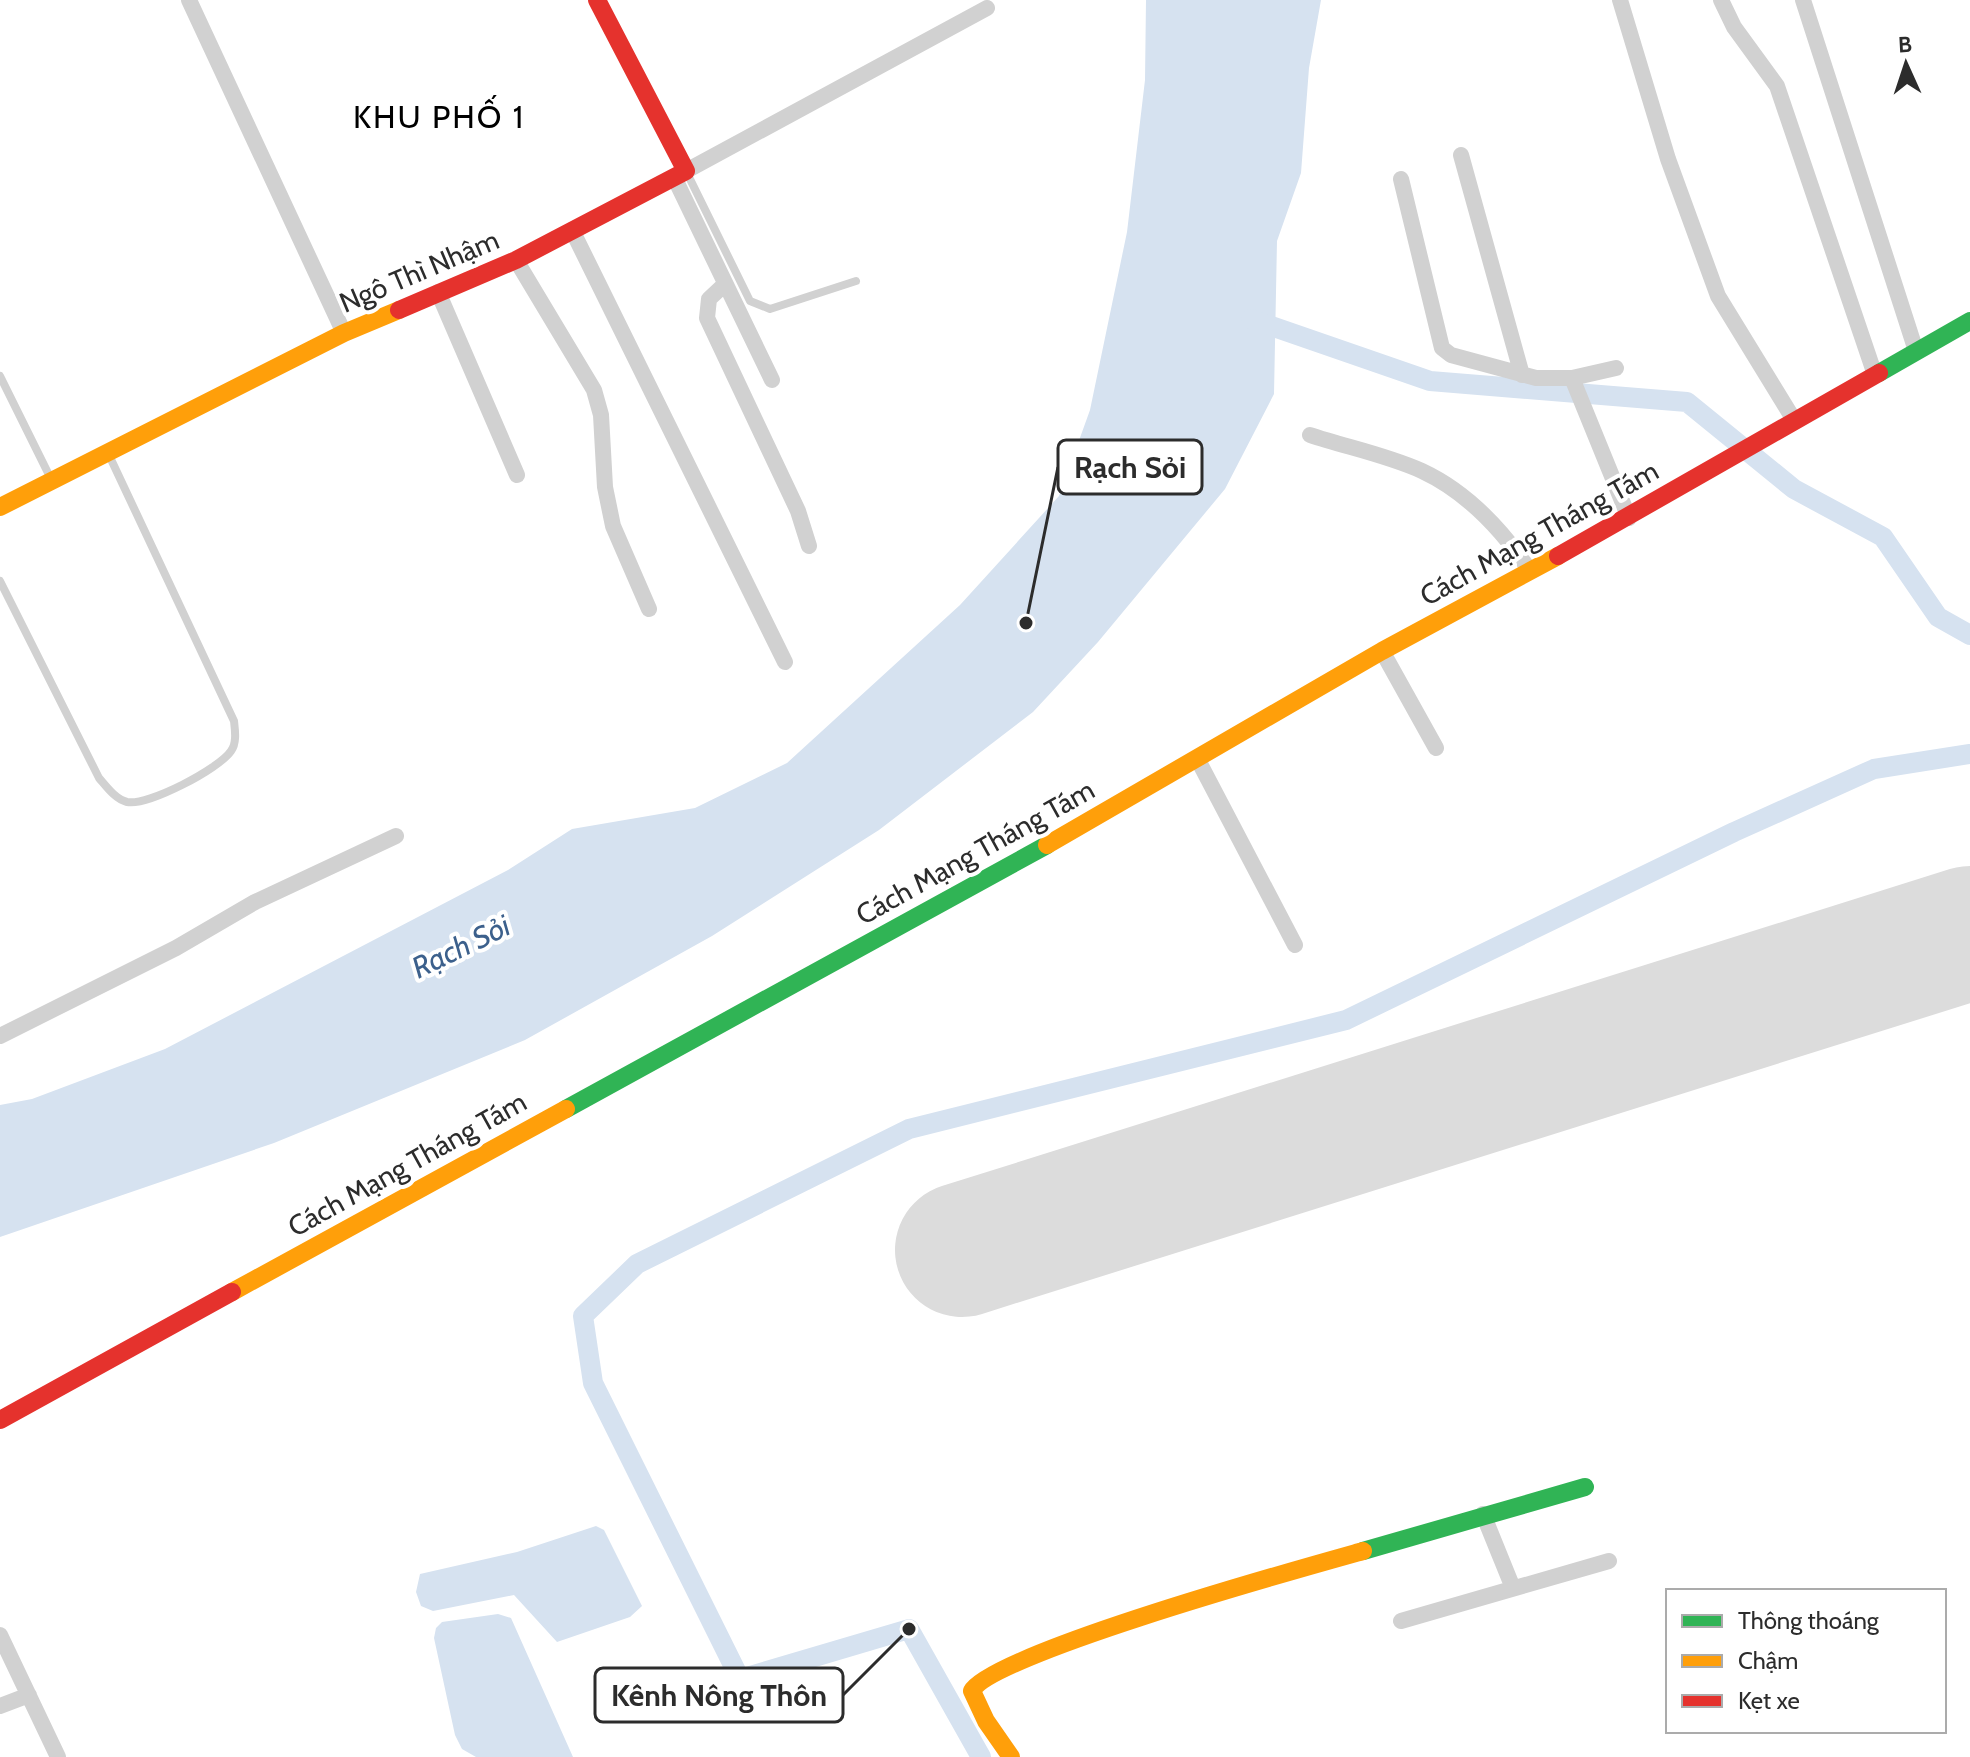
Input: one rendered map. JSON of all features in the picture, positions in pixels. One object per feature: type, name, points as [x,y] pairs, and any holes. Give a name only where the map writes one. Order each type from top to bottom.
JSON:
[{"type":"main road","points":[[597,0],[680,174]]},
{"type":"main road","name":"Ngô Thì Nhậm","points":[[0,507],[344,333],[516,260],[680,174]]},
{"type":"main road","name":"Cách Mạng Tháng Tám","points":[[0,1420],[1198,760],[1382,651],[1629,518],[1970,321]]},
{"type":"main road","points":[[1011,1757],[986,1721],[972,1691],[976,1683],[1008,1664],[1215,1593],[1585,1487]]},
{"type":"street","points":[[189,0],[344,333]]},
{"type":"street","points":[[1620,0],[1668,159],[1718,296],[1790,423]]},
{"type":"street","points":[[1721,0],[1734,27],[1777,86],[1875,375]]},
{"type":"street","points":[[1803,0],[1916,351]]},
{"type":"street","points":[[772,380],[725,284],[680,174],[987,8]]},
{"type":"street","points":[[1461,155],[1522,375]]},
{"type":"street","points":[[1401,179],[1442,348],[1451,355],[1522,375],[1574,384],[1616,368]]},
{"type":"street","points":[[572,230],[785,662]]},
{"type":"street","points":[[516,260],[594,390],[601,415],[605,487],[613,526],[649,609]]},
{"type":"street","points":[[725,284],[709,299],[707,318],[798,511],[809,546]]},
{"type":"street","points":[[438,292],[517,475]]},
{"type":"street","points":[[1574,384],[1582,410],[1629,518]]},
{"type":"street","points":[[1310,435],[1423,471],[1481,511],[1509,541],[1530,571]]},
{"type":"street","points":[[1382,651],[1436,748]]},
{"type":"street","points":[[1198,760],[1295,945]]},
{"type":"street","points":[[0,1036],[176,948],[255,902],[396,836]]},
{"type":"street","points":[[1483,1514],[1513,1588]]},
{"type":"street","points":[[1401,1621],[1609,1561]]},
{"type":"street","points":[[0,1635],[58,1757]]},
{"type":"street","points":[[0,1706],[29,1695]]},
{"type":"lane","points":[[680,174],[750,301],[759,307],[770,309],[856,281]]},
{"type":"lane","points":[[0,376],[52,481]]},
{"type":"lane","points":[[0,581],[99,778],[115,796],[126,802],[146,801],[191,780],[231,751],[234,721],[108,453]]},
{"type":"water","name":"Rạch Sỏi","points":[[1146,0],[1321,0],[1309,68],[1301,173],[1277,241],[1274,394],[1225,489],[1098,642],[1033,712],[879,830],[712,936],[525,1040],[274,1143],[0,1237],[0,1105],[32,1099],[165,1049],[508,870],[572,829],[695,808],[787,763],[960,605],[1059,496],[1090,410],[1127,232],[1145,80]]},
{"type":"water","points":[[596,1526],[604,1530],[642,1606],[630,1617],[557,1642],[514,1595],[433,1611],[421,1606],[416,1592],[420,1574],[517,1552]]},
{"type":"water","points":[[498,1614],[511,1618],[573,1757],[476,1757],[462,1749],[455,1735],[434,1638],[436,1628],[442,1622]]},
{"type":"waterway","points":[[1251,319],[1430,381],[1687,402],[1794,489],[1883,537],[1938,617],[1970,635]]},
{"type":"waterway","points":[[981,1757],[909,1629],[740,1679],[593,1383],[583,1316],[637,1264],[909,1129],[1346,1020],[1734,832],[1874,769],[1970,754]]},
{"type":"runway","points":[[962,1250],[1970,933]]},
{"type":"traffic: fast","points":[[1879,373],[1970,321]]},
{"type":"traffic: fast","points":[[566,1109],[1047,845]]},
{"type":"traffic: fast","points":[[1363,1551],[1585,1487]]},
{"type":"traffic: slow","points":[[0,507],[344,333],[399,310]]},
{"type":"traffic: slow","points":[[1047,845],[1382,651],[1558,556]]},
{"type":"traffic: slow","points":[[232,1292],[566,1109]]},
{"type":"traffic: slow","points":[[1011,1757],[986,1721],[972,1691],[992,1675],[1033,1656],[1153,1613],[1363,1551]]},
{"type":"traffic: jam","points":[[399,310],[516,260],[686,171],[597,0]]},
{"type":"traffic: jam","points":[[1558,556],[1879,373]]},
{"type":"traffic: jam","points":[[0,1420],[232,1292]]},
{"type":"place","name":"Rạch Sỏi","points":[[1026,623]]},
{"type":"place","name":"Kênh Nông Thôn","points":[[909,1629]]},
{"type":"district","name":"KHU PHỐ 1","points":[[439,117]]}]
